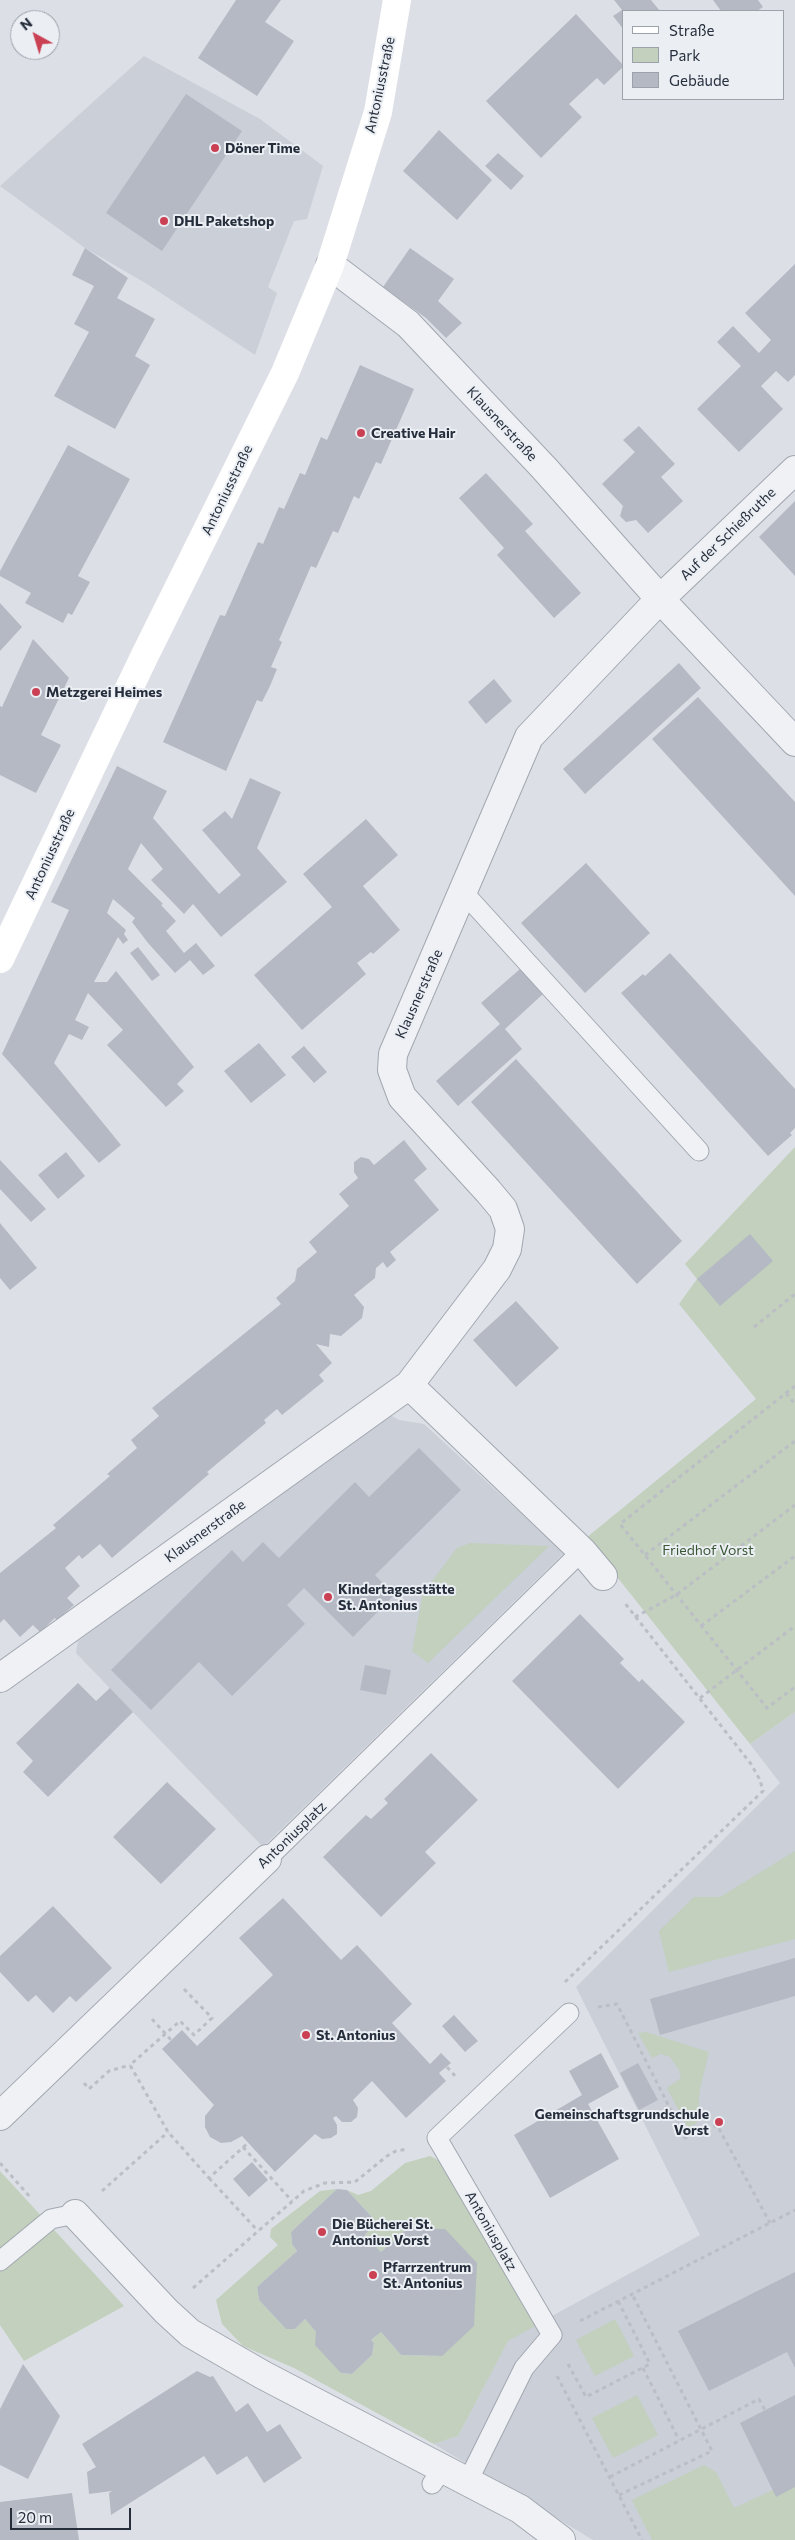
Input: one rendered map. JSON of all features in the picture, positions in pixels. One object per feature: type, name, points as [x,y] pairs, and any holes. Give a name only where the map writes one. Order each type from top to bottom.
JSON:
[{"type":"street","name":"Antoniusstraße","points":[[0,960],[141,664],[284,373],[330,265],[378,112],[396,0]]},
{"type":"street","name":"Klausnerstraße","points":[[330,265],[408,324],[544,468],[660,599],[795,742]]},
{"type":"street","name":"Auf der Schießruthe","points":[[660,599],[795,470]]},
{"type":"street","name":"Klausnerstraße","points":[[0,1678],[409,1385],[497,1270],[510,1240],[508,1220],[503,1209],[402,1097],[392,1070],[393,1054],[464,893],[529,737],[660,599]]},
{"type":"street","points":[[409,1385],[582,1551],[603,1576]]},
{"type":"street","name":"Antoniusplatz","points":[[0,2116],[267,1860]]},
{"type":"street","points":[[63,2217],[190,2333],[437,2476],[468,2481],[520,2509],[561,2540]]},
{"type":"lane","points":[[464,893],[699,1151]]},
{"type":"lane","name":"Antoniusplatz","points":[[267,1860],[582,1551]]},
{"type":"lane","points":[[437,2138],[569,2013]]},
{"type":"lane","name":"Antoniusplatz","points":[[437,2138],[547,2341]]},
{"type":"lane","points":[[0,2261],[63,2217]]},
{"type":"lane","points":[[468,2481],[524,2368],[547,2341]]},
{"type":"path","points":[[754,1327],[795,1294]]},
{"type":"path","points":[[795,1386],[620,1524],[767,1708],[795,1687]]},
{"type":"path","points":[[786,1393],[795,1404]]},
{"type":"path","points":[[645,1555],[795,1441]]},
{"type":"path","points":[[636,1617],[676,1595],[795,1504]]},
{"type":"path","points":[[702,1626],[795,1556]]},
{"type":"path","points":[[603,1576],[751,1764],[760,1780],[763,1791],[563,1984],[569,2013],[617,2004],[685,2138],[717,2125],[770,2223]]},
{"type":"path","points":[[700,1698],[795,1626]]},
{"type":"path","points":[[104,2076],[109,2071],[130,2065],[180,2021],[194,2035],[212,2018],[160,1963]]},
{"type":"path","points":[[148,2014],[171,2040]]},
{"type":"path","points":[[130,2065],[168,2132],[258,2231]]},
{"type":"path","points":[[447,2067],[455,2076]]},
{"type":"path","points":[[100,2192],[168,2132]]},
{"type":"path","points":[[166,2311],[304,2190],[316,2185],[354,2182],[396,2151],[423,2145],[437,2138]]},
{"type":"path","points":[[209,2178],[248,2143]]},
{"type":"path","points":[[243,2147],[292,2201]]},
{"type":"path","points":[[0,2163],[63,2217]]},
{"type":"path","points":[[547,2341],[618,2301],[795,2210]]},
{"type":"path","points":[[619,2496],[712,2451],[632,2294]]},
{"type":"path","points":[[547,2341],[586,2397],[650,2364],[618,2301]]},
{"type":"path","points":[[547,2341],[619,2496],[642,2540]]},
{"type":"path","points":[[642,2368],[678,2440]]},
{"type":"path","points":[[610,2477],[759,2399],[765,2410]]},
{"type":"shaded area","points":[[144,56],[260,119],[323,166],[307,219],[294,221],[268,287],[277,293],[255,355],[147,284],[85,248],[0,186]]},
{"type":"shaded area","name":"Kindertagesstätte St. Antonius","points":[[385,1412],[399,1420],[424,1424],[564,1553],[263,1847],[76,1653],[78,1641]]},
{"type":"shaded area","name":"Gemeinschaftsgrundschule Vorst","points":[[795,1712],[795,2540],[593,2540],[434,2444],[458,2436],[508,2340],[700,2235],[576,1987],[780,1783],[750,1744]]},
{"type":"green space","name":"Friedhof Vorst","points":[[795,1147],[795,1712],[750,1744],[586,1538],[756,1399],[679,1304],[697,1279],[685,1264]]},
{"type":"green space","points":[[470,1543],[549,1546],[428,1663],[412,1651],[423,1593],[457,1548]]},
{"type":"green space","points":[[795,1851],[795,1939],[669,1972],[659,1931],[694,1897],[720,1897]]},
{"type":"green space","points":[[646,2032],[709,2052],[700,2089],[697,2123],[688,2128],[667,2088],[681,2078],[679,2070],[670,2057],[661,2054],[652,2058],[638,2033]]},
{"type":"green space","points":[[430,2156],[440,2161],[535,2326],[508,2341],[458,2436],[434,2444],[294,2368],[243,2346],[222,2324],[216,2300],[278,2245],[270,2237],[271,2229],[320,2191],[337,2189],[291,2232],[292,2244],[297,2251],[257,2287],[259,2300],[286,2329],[295,2329],[305,2319],[316,2332],[341,2373],[352,2374],[372,2355],[374,2343],[371,2340],[381,2332],[401,2355],[442,2356],[445,2229],[408,2228],[381,2252],[365,2235],[371,2228],[371,2216],[347,2190],[358,2195],[371,2191],[405,2163]]},
{"type":"green space","points":[[0,2171],[124,2306],[24,2361],[0,2325]]},
{"type":"green space","points":[[615,2319],[634,2356],[595,2376],[576,2340]]},
{"type":"green space","points":[[637,2395],[658,2435],[613,2458],[592,2418]]},
{"type":"green space","points":[[704,2465],[716,2472],[734,2508],[773,2490],[776,2497],[795,2487],[795,2540],[652,2540],[632,2500]]},
{"type":"building","points":[[236,0],[281,0],[265,22],[294,41],[257,96],[198,58]]},
{"type":"building","points":[[614,0],[651,0],[659,10],[622,10]]},
{"type":"building","points":[[713,0],[758,0],[763,7],[758,10],[720,10]]},
{"type":"building","points":[[622,10],[622,27],[613,16]]},
{"type":"building","points":[[576,14],[622,64],[622,68],[604,85],[597,78],[569,104],[582,117],[541,158],[486,101]]},
{"type":"building","points":[[186,94],[242,131],[162,251],[106,213]]},
{"type":"building","points":[[439,130],[492,180],[457,220],[403,171]]},
{"type":"building","points":[[498,153],[524,176],[511,190],[485,166]]},
{"type":"building","points":[[85,248],[128,278],[117,298],[155,319],[135,356],[150,365],[115,429],[54,396],[89,332],[74,324],[94,286],[72,275]]},
{"type":"building","points":[[410,248],[454,279],[438,301],[462,323],[446,338],[426,318],[383,287]]},
{"type":"building","points":[[795,264],[795,375],[788,382],[776,371],[761,386],[783,409],[739,452],[697,409],[741,366],[717,342],[733,326],[759,353],[771,340],[745,313]]},
{"type":"building","points":[[360,365],[414,389],[381,464],[376,462],[359,499],[354,496],[338,533],[333,531],[316,568],[311,566],[279,640],[282,642],[271,667],[277,669],[270,686],[262,702],[257,700],[226,771],[163,742],[220,615],[225,616],[258,542],[263,544],[279,507],[284,509],[300,473],[305,475],[321,437],[327,440]]},
{"type":"building","points":[[639,426],[675,464],[661,477],[683,501],[648,533],[636,520],[626,522],[620,516],[623,506],[602,484],[635,452],[623,440]]},
{"type":"building","points":[[68,445],[130,479],[78,576],[90,582],[72,615],[68,613],[63,623],[25,603],[31,593],[0,576],[0,571]]},
{"type":"building","points":[[486,473],[533,524],[525,531],[581,593],[554,618],[497,555],[504,548],[459,498]]},
{"type":"building","points":[[795,501],[795,576],[759,537]]},
{"type":"building","points":[[0,603],[22,627],[0,651]]},
{"type":"building","points":[[33,639],[69,678],[41,735],[61,745],[36,793],[0,775],[0,706],[2,707]]},
{"type":"building","points":[[679,663],[701,688],[585,794],[563,769]]},
{"type":"building","points":[[494,679],[512,701],[486,724],[468,702]]},
{"type":"building","points":[[698,697],[795,802],[795,896],[652,739]]},
{"type":"building","points":[[117,766],[167,791],[153,818],[219,894],[241,875],[202,830],[225,811],[232,819],[250,778],[281,792],[257,848],[287,882],[221,937],[193,904],[184,914],[151,880],[163,869],[141,843],[128,869],[163,904],[161,905],[176,921],[166,931],[184,953],[196,943],[215,966],[203,975],[190,960],[175,973],[132,922],[135,918],[113,899],[107,913],[126,930],[124,934],[128,940],[123,944],[118,937],[94,982],[107,982],[116,971],[194,1067],[177,1084],[184,1091],[166,1107],[107,1045],[123,1030],[88,993],[75,1020],[89,1027],[82,1040],[69,1034],[54,1063],[121,1145],[99,1163],[2,1054],[69,910],[51,902]]},
{"type":"building","points":[[366,819],[398,855],[363,886],[400,930],[373,954],[371,952],[357,963],[366,974],[302,1030],[254,975],[332,907],[303,874]]},
{"type":"building","points":[[586,863],[650,933],[585,993],[521,923]]},
{"type":"building","points":[[138,947],[160,975],[152,981],[130,953]]},
{"type":"building","points":[[670,953],[795,1089],[795,1128],[790,1133],[792,1135],[768,1156],[621,993],[643,974],[645,976]]},
{"type":"building","points":[[520,969],[543,994],[505,1029],[522,1049],[458,1106],[436,1081],[500,1024],[481,1003]]},
{"type":"building","points":[[259,1043],[286,1075],[251,1103],[224,1071]]},
{"type":"building","points":[[304,1046],[327,1072],[314,1083],[291,1057]]},
{"type":"building","points":[[516,1059],[682,1241],[637,1284],[471,1102]]},
{"type":"building","points":[[404,1140],[427,1169],[414,1180],[439,1210],[390,1252],[396,1260],[387,1268],[383,1262],[376,1268],[375,1278],[354,1295],[364,1307],[362,1318],[341,1336],[330,1334],[329,1347],[316,1344],[332,1363],[319,1375],[324,1381],[282,1415],[277,1409],[264,1420],[266,1423],[207,1472],[209,1474],[112,1558],[100,1544],[82,1559],[79,1555],[65,1568],[80,1586],[67,1598],[74,1605],[57,1620],[55,1618],[40,1632],[33,1625],[20,1637],[4,1619],[0,1623],[0,1573],[56,1528],[53,1525],[110,1476],[107,1474],[137,1448],[131,1440],[159,1416],[152,1408],[281,1304],[276,1298],[295,1281],[297,1269],[317,1252],[309,1242],[349,1206],[339,1194],[358,1178],[354,1172],[354,1162],[361,1157],[369,1159],[374,1165]]},
{"type":"building","points":[[66,1152],[85,1176],[58,1199],[38,1175]]},
{"type":"building","points":[[0,1160],[46,1209],[31,1222],[0,1189]]},
{"type":"building","points":[[0,1223],[37,1268],[10,1290],[0,1278]]},
{"type":"building","points":[[750,1234],[773,1261],[720,1306],[697,1279]]},
{"type":"building","points":[[516,1301],[559,1348],[516,1387],[473,1340]]},
{"type":"building","points":[[419,1448],[461,1490],[375,1575],[394,1595],[353,1637],[304,1588],[287,1605],[305,1624],[232,1696],[199,1662],[151,1710],[111,1670],[232,1550],[243,1562],[263,1542],[279,1558],[355,1482],[369,1497]]},
{"type":"building","points":[[580,1614],[624,1659],[620,1663],[639,1682],[642,1679],[685,1722],[618,1789],[512,1681]]},
{"type":"building","points":[[365,1665],[391,1670],[386,1695],[360,1690]]},
{"type":"building","points":[[78,1683],[96,1701],[110,1688],[133,1712],[48,1797],[23,1772],[33,1761],[16,1743]]},
{"type":"building","points":[[431,1753],[478,1800],[425,1852],[436,1863],[381,1917],[323,1857],[366,1815],[371,1819],[388,1803],[384,1799]]},
{"type":"building","points":[[167,1782],[216,1829],[161,1884],[113,1837]]},
{"type":"building","name":"St. Antonius","points":[[283,1898],[341,1960],[357,1945],[412,2004],[392,2023],[430,2064],[441,2053],[451,2063],[439,2073],[446,2081],[406,2118],[372,2081],[353,2100],[358,2108],[357,2117],[351,2122],[342,2122],[336,2116],[333,2118],[337,2125],[337,2134],[331,2138],[322,2139],[315,2134],[275,2172],[242,2136],[231,2142],[221,2143],[210,2137],[205,2127],[205,2116],[214,2105],[162,2049],[182,2030],[197,2046],[273,1975],[239,1938]]},
{"type":"building","points":[[53,1906],[112,1968],[76,2002],[70,1996],[53,2013],[36,1995],[28,2002],[0,1972],[0,1956]]},
{"type":"building","points":[[795,1958],[795,1996],[660,2035],[650,1999]]},
{"type":"building","points":[[454,2015],[478,2041],[465,2052],[442,2026]]},
{"type":"building","points":[[601,2053],[619,2087],[588,2104],[619,2159],[550,2198],[514,2135],[582,2095],[569,2071]]},
{"type":"building","points":[[638,2063],[658,2100],[639,2110],[620,2073]]},
{"type":"building","points":[[252,2162],[268,2180],[249,2197],[233,2179]]},
{"type":"building","name":"Pfarrzentrum St. Antonius","points":[[337,2189],[347,2190],[371,2216],[371,2228],[365,2235],[381,2252],[408,2228],[445,2229],[477,2263],[474,2326],[442,2356],[401,2355],[381,2332],[371,2340],[374,2343],[372,2355],[352,2374],[341,2373],[315,2345],[316,2332],[305,2319],[295,2329],[286,2329],[259,2300],[257,2287],[297,2251],[292,2244],[291,2232]]},
{"type":"building","points":[[795,2272],[795,2368],[787,2352],[709,2391],[678,2331]]},
{"type":"building","points":[[23,2364],[60,2416],[28,2479],[0,2465],[0,2409]]},
{"type":"building","points":[[197,2371],[210,2377],[213,2376],[236,2412],[248,2403],[267,2432],[280,2424],[302,2458],[264,2483],[247,2456],[217,2475],[204,2456],[111,2515],[109,2493],[112,2491],[89,2494],[87,2472],[96,2467],[82,2444]]},
{"type":"building","points":[[795,2395],[795,2487],[776,2497],[740,2423]]},
{"type":"building","points":[[72,2493],[79,2540],[0,2540],[0,2502]]},
{"type":"place","name":"Döner Time","points":[[215,148]]},
{"type":"place","name":"DHL Paketshop","points":[[164,221]]},
{"type":"place","name":"Creative Hair","points":[[361,433]]},
{"type":"place","name":"Metzgerei Heimes","points":[[36,692]]},
{"type":"place","name":"Kindertagesstätte St. Antonius","points":[[328,1597]]},
{"type":"place","name":"St. Antonius","points":[[306,2035]]},
{"type":"place","name":"Gemeinschaftsgrundschule Vorst","points":[[719,2122]]},
{"type":"place","name":"Die Bücherei St. Antonius Vorst","points":[[322,2232]]},
{"type":"place","name":"Pfarrzentrum St. Antonius","points":[[373,2275]]}]
